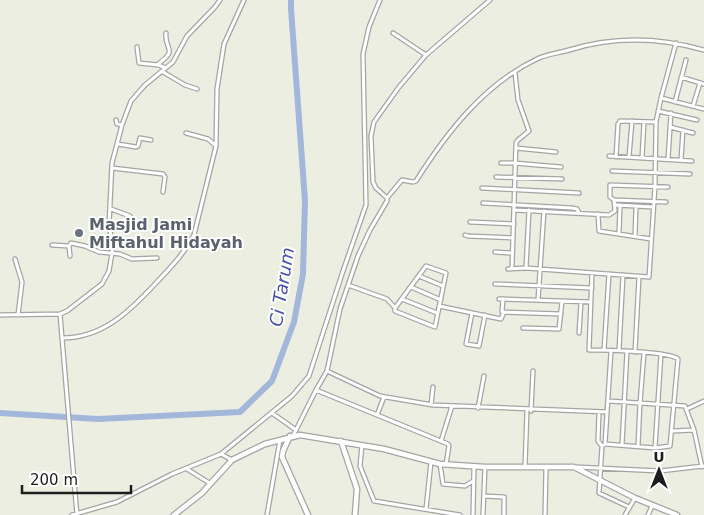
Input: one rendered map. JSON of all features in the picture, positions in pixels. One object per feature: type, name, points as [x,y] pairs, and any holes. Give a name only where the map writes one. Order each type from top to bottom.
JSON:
[{"type":"street","points":[[0,315],[59,314],[67,311],[102,284],[108,274],[113,253],[110,225],[112,168],[122,125],[133,96],[175,60],[190,33],[220,0]]},
{"type":"street","points":[[62,338],[72,338],[99,330],[116,322],[132,308],[182,255],[194,235],[216,146],[217,89],[224,44],[244,0]]},
{"type":"street","points":[[59,314],[75,514],[117,502],[146,486],[221,454],[296,393],[312,371],[343,270],[366,208],[363,54],[369,26],[380,0]]},
{"type":"street","points":[[387,198],[374,184],[372,126],[399,87],[426,55],[490,0]]},
{"type":"street","points":[[158,65],[165,60],[170,52],[169,46],[166,43],[166,33]]},
{"type":"street","points":[[393,33],[426,55]]},
{"type":"street","points":[[308,515],[282,457],[282,451],[327,371],[340,309],[361,248],[387,198],[402,180],[415,181],[456,122],[514,72],[541,57],[592,43],[626,39],[676,43],[704,50]]},
{"type":"street","points":[[514,72],[518,100],[529,132],[518,140],[516,148],[514,163],[514,224],[510,268],[649,277],[655,186],[656,122],[676,43]]},
{"type":"street","points":[[137,47],[139,64],[158,65],[166,68]]},
{"type":"street","points":[[675,102],[686,60]]},
{"type":"street","points":[[162,72],[185,85],[197,89]]},
{"type":"street","points":[[682,77],[702,83],[693,106]]},
{"type":"street","points":[[698,91],[704,94]]},
{"type":"street","points":[[661,98],[704,109]]},
{"type":"street","points":[[658,111],[697,120]]},
{"type":"street","points":[[668,159],[671,113]]},
{"type":"street","points":[[116,120],[117,124],[122,125]]},
{"type":"street","points":[[629,157],[632,121]]},
{"type":"street","points":[[616,157],[618,122],[656,122]]},
{"type":"street","points":[[642,158],[644,122]]},
{"type":"street","points":[[670,127],[694,133]]},
{"type":"street","points":[[680,160],[683,130]]},
{"type":"street","points":[[186,133],[206,138],[216,146]]},
{"type":"street","points":[[118,144],[136,147],[140,138],[151,140]]},
{"type":"street","points":[[516,148],[556,152]]},
{"type":"street","points":[[609,156],[692,161]]},
{"type":"street","points":[[502,163],[560,167]]},
{"type":"street","points":[[112,168],[163,174],[165,177],[163,192]]},
{"type":"street","points":[[612,171],[690,174]]},
{"type":"street","points":[[496,177],[562,179]]},
{"type":"street","points":[[619,234],[618,205],[610,197],[610,185],[668,187]]},
{"type":"street","points":[[482,188],[579,193]]},
{"type":"street","points":[[614,200],[666,202]]},
{"type":"street","points":[[483,203],[572,208],[577,209],[579,213]]},
{"type":"street","points":[[618,205],[653,207]]},
{"type":"street","points":[[514,210],[613,214],[618,205]]},
{"type":"street","points":[[635,236],[636,206]]},
{"type":"street","points":[[111,209],[130,216]]},
{"type":"street","points":[[526,268],[529,210]]},
{"type":"street","points":[[538,300],[544,211]]},
{"type":"street","points":[[598,214],[599,231],[652,239]]},
{"type":"street","points":[[470,222],[514,224]]},
{"type":"street","points":[[465,235],[513,238]]},
{"type":"street","points":[[52,245],[69,246],[71,243],[99,252],[113,253],[132,259],[157,258]]},
{"type":"street","points":[[69,246],[70,256]]},
{"type":"street","points":[[495,252],[512,253]]},
{"type":"street","points":[[15,259],[22,282],[18,315]]},
{"type":"street","points":[[348,285],[387,300],[395,308],[395,311],[435,326],[446,273],[426,266],[395,308]]},
{"type":"street","points":[[592,273],[588,350],[619,350],[661,354],[675,356],[678,359],[673,431],[670,446],[655,448],[604,445],[598,441],[599,412]]},
{"type":"street","points":[[604,350],[608,274]]},
{"type":"street","points":[[619,350],[623,275]]},
{"type":"street","points":[[419,276],[444,286]]},
{"type":"street","points":[[635,352],[639,277]]},
{"type":"street","points":[[495,284],[592,288]]},
{"type":"street","points":[[411,287],[441,300]]},
{"type":"street","points":[[402,299],[437,313]]},
{"type":"street","points":[[504,312],[502,312],[501,299],[591,302]]},
{"type":"street","points":[[523,328],[559,330],[562,301]]},
{"type":"street","points":[[579,333],[581,302]]},
{"type":"street","points":[[439,306],[501,319],[504,312]]},
{"type":"street","points":[[504,312],[561,314]]},
{"type":"street","points":[[472,313],[466,344],[480,346],[485,316]]},
{"type":"street","points":[[611,351],[609,401],[599,494],[630,507]]},
{"type":"street","points":[[622,445],[627,351]]},
{"type":"street","points":[[638,446],[644,353]]},
{"type":"street","points":[[655,448],[661,354]]},
{"type":"street","points":[[327,371],[375,395],[431,405],[607,412]]},
{"type":"street","points":[[525,468],[534,371]]},
{"type":"street","points":[[478,408],[484,376]]},
{"type":"street","points":[[431,405],[433,387]]},
{"type":"street","points":[[316,390],[378,414],[449,445],[446,464]]},
{"type":"street","points":[[378,414],[384,397]]},
{"type":"street","points":[[174,515],[211,484],[232,460],[255,447],[293,434],[384,449],[440,464],[485,468],[601,467],[660,471],[703,466],[687,409],[681,405],[609,401]]},
{"type":"street","points":[[687,409],[704,402]]},
{"type":"street","points":[[441,441],[452,405]]},
{"type":"street","points":[[272,413],[293,434]]},
{"type":"street","points":[[673,431],[694,430]]},
{"type":"street","points":[[267,515],[280,439]]},
{"type":"street","points":[[341,441],[357,492],[356,515]]},
{"type":"street","points":[[362,445],[360,466],[374,501],[460,515]]},
{"type":"street","points":[[221,454],[232,460]]},
{"type":"street","points":[[426,509],[432,461]]},
{"type":"street","points":[[440,464],[443,484],[465,486],[473,481]]},
{"type":"street","points":[[472,515],[474,466]]},
{"type":"street","points":[[574,467],[652,506],[677,515]]},
{"type":"street","points":[[483,515],[485,468]]},
{"type":"street","points":[[545,515],[546,468]]},
{"type":"street","points":[[186,469],[211,484]]},
{"type":"street","points":[[484,496],[504,497],[504,515]]},
{"type":"street","points":[[625,515],[635,498]]},
{"type":"street","points":[[648,515],[652,506]]},
{"type":"waterway","name":"Ci Tarum","points":[[0,413],[98,419],[240,412],[272,381],[294,322],[303,274],[305,201],[291,0]]},
{"type":"place","name":"Masjid Jami Miftahul Hidayah","points":[[79,233]]}]
